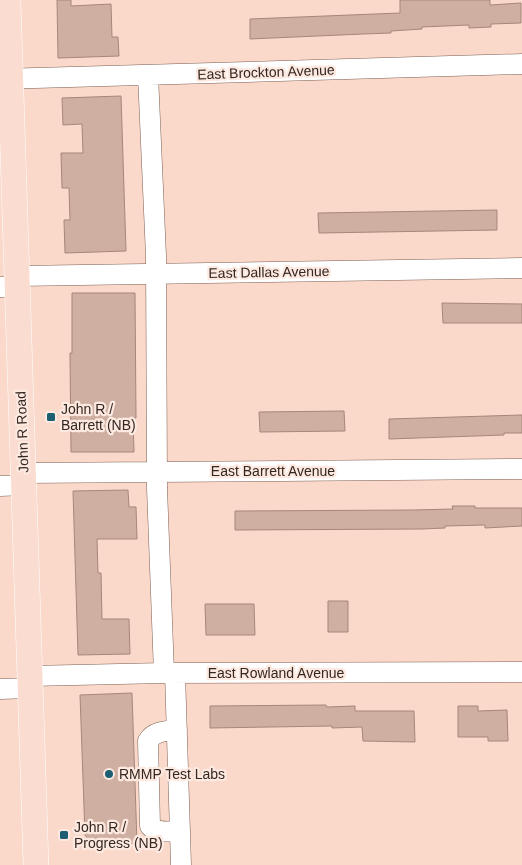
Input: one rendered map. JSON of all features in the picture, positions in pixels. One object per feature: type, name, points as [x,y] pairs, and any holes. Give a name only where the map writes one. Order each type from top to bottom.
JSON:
[{"type":"main road","name":"John R Road","points":[[8,0],[5,79],[16,482],[30,682],[36,865]]},
{"type":"street","name":"East Brockton Avenue","points":[[5,79],[522,64]]},
{"type":"street","points":[[148,76],[156,274],[157,471],[170,673],[177,730],[181,865]]},
{"type":"street","name":"East Dallas Avenue","points":[[11,283],[156,274],[522,268]]},
{"type":"street","name":"East Barrett Avenue","points":[[16,482],[157,471],[522,469]]},
{"type":"street","name":"East Rowland Avenue","points":[[0,689],[30,682],[170,673],[522,672]]},
{"type":"street","points":[[177,730],[162,731],[150,737],[148,741],[150,826],[153,830],[158,831],[180,831]]},
{"type":"building","points":[[57,0],[71,0],[71,6],[111,4],[112,37],[118,37],[119,56],[58,58]]},
{"type":"building","points":[[400,0],[490,0],[490,5],[521,3],[521,23],[491,24],[491,27],[469,28],[469,25],[422,27],[422,29],[391,31],[391,33],[250,39],[250,19],[400,13]]},
{"type":"building","points":[[121,96],[126,251],[65,253],[64,220],[70,220],[69,188],[62,188],[61,153],[83,153],[82,124],[63,125],[62,98]]},
{"type":"building","points":[[497,210],[497,230],[319,233],[318,213]]},
{"type":"building","points":[[72,293],[135,293],[136,418],[133,418],[134,452],[71,452],[70,353],[72,353]]},
{"type":"building","points":[[442,303],[522,304],[522,323],[443,323]]},
{"type":"building","points":[[344,411],[345,431],[260,432],[259,412]]},
{"type":"building","points":[[522,415],[522,433],[389,439],[389,419]]},
{"type":"building","points":[[128,490],[129,507],[136,507],[137,539],[97,539],[98,573],[101,573],[102,619],[129,619],[130,654],[78,655],[73,491]]},
{"type":"building","points":[[452,506],[522,508],[522,526],[485,528],[485,525],[445,526],[445,528],[422,529],[235,530],[235,511],[453,509]]},
{"type":"building","points":[[328,601],[348,601],[348,632],[328,632]]},
{"type":"building","points":[[205,604],[254,604],[255,635],[206,635]]},
{"type":"building","name":"RMMP Test Labs","points":[[132,693],[137,843],[92,844],[85,835],[80,695]]},
{"type":"building","points":[[326,705],[327,707],[355,706],[355,711],[414,711],[415,742],[363,741],[362,727],[210,728],[210,706]]},
{"type":"building","points":[[458,706],[478,706],[478,711],[507,710],[508,741],[488,741],[488,737],[458,737]]},
{"type":"place","name":"John R / Barrett (NB)","points":[[51,417]]},
{"type":"place","name":"RMMP Test Labs","points":[[109,774]]},
{"type":"place","name":"John R / Progress (NB)","points":[[64,835]]}]
